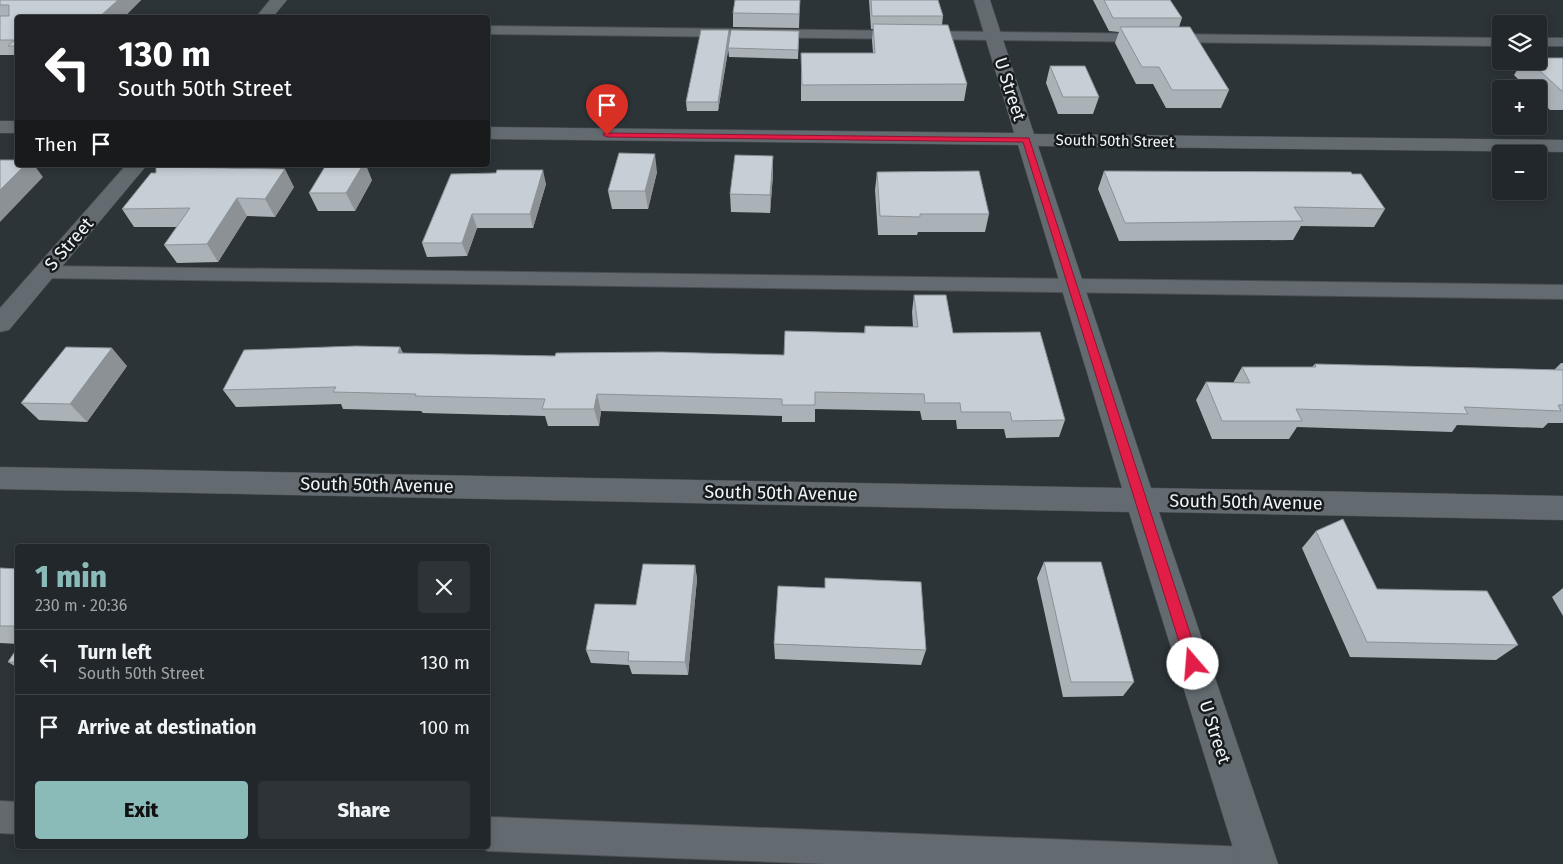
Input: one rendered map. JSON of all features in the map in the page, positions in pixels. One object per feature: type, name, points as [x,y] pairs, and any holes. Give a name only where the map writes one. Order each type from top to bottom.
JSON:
[{"type":"street","points":[[266,15],[279,0]]},
{"type":"street","name":"U Street","points":[[982,0],[1140,500],[1258,864]]},
{"type":"street","points":[[0,127],[15,128]]},
{"type":"street","name":"South 50th Street","points":[[490,133],[1563,146]]},
{"type":"street","name":"S Street","points":[[0,324],[135,167]]},
{"type":"street","name":"South 50th Avenue","points":[[0,478],[1563,508]]},
{"type":"lane","points":[[490,30],[1492,42]]},
{"type":"lane","points":[[1547,42],[1563,42]]},
{"type":"lane","points":[[45,272],[1563,292]]},
{"type":"lane","points":[[0,817],[15,818]]},
{"type":"lane","points":[[490,834],[1248,864]]},
{"type":"building","points":[[0,0],[118,0],[101,15],[15,15],[15,40],[0,40],[0,16],[9,16],[9,5],[0,5]]},
{"type":"building","points":[[735,0],[800,0],[799,14],[733,13]]},
{"type":"building","points":[[871,0],[938,0],[943,16],[872,16]]},
{"type":"building","points":[[1104,0],[1170,0],[1182,18],[1113,18]]},
{"type":"building","points":[[873,24],[948,25],[967,84],[802,85],[801,53],[875,53]]},
{"type":"building","points":[[1120,27],[1190,27],[1229,90],[1172,90],[1159,67],[1142,67]]},
{"type":"building","points":[[701,30],[729,30],[718,102],[686,102]]},
{"type":"building","points":[[731,30],[799,31],[798,50],[728,48]]},
{"type":"building","points":[[15,40],[15,46],[8,46]]},
{"type":"building","points":[[1547,58],[1563,58],[1563,92],[1539,70],[1547,70]]},
{"type":"building","points":[[1050,66],[1085,66],[1099,97],[1063,97]]},
{"type":"building","points":[[619,153],[655,154],[645,191],[608,191]]},
{"type":"building","points":[[735,155],[773,156],[770,195],[730,194]]},
{"type":"building","points":[[0,160],[15,160],[15,167],[23,167],[0,190]]},
{"type":"building","points":[[156,167],[285,169],[265,199],[237,198],[207,244],[164,245],[190,208],[122,209],[151,173],[156,173]]},
{"type":"building","points":[[325,167],[362,167],[346,193],[309,193]]},
{"type":"building","points":[[497,170],[543,170],[530,214],[472,214],[462,243],[422,243],[451,174],[496,173]]},
{"type":"building","points":[[979,171],[989,214],[920,214],[920,217],[880,216],[877,172]]},
{"type":"building","points":[[1104,171],[1351,172],[1352,174],[1361,174],[1385,209],[1294,207],[1303,221],[1125,223]]},
{"type":"building","points":[[914,295],[946,295],[953,333],[1040,332],[1065,420],[1012,421],[1010,412],[961,412],[960,403],[925,403],[924,394],[815,392],[815,405],[782,405],[782,399],[597,394],[594,409],[542,409],[545,399],[333,392],[336,387],[223,390],[244,350],[356,346],[400,347],[398,353],[555,356],[556,353],[660,352],[784,355],[785,331],[865,333],[865,326],[918,327]]},
{"type":"building","points":[[66,347],[112,348],[70,404],[21,403]]},
{"type":"building","points":[[1315,364],[1563,370],[1563,405],[1558,405],[1561,411],[1464,407],[1468,414],[1296,409],[1302,421],[1222,421],[1206,382],[1250,383],[1242,367],[1316,367]]},
{"type":"building","points":[[1343,519],[1377,589],[1487,591],[1518,645],[1367,642],[1316,531]]},
{"type":"building","points":[[1044,562],[1101,562],[1134,682],[1071,682]]},
{"type":"building","points":[[643,564],[695,565],[685,662],[628,661],[629,652],[586,650],[595,604],[636,605]]},
{"type":"building","points":[[0,568],[15,569],[15,626],[0,626]]},
{"type":"building","points":[[825,578],[921,582],[926,650],[774,644],[778,586],[825,588]]},
{"type":"building","points":[[15,652],[15,662],[8,662]]},
{"type":"route","points":[[607,135],[1026,140],[1193,664]]}]
